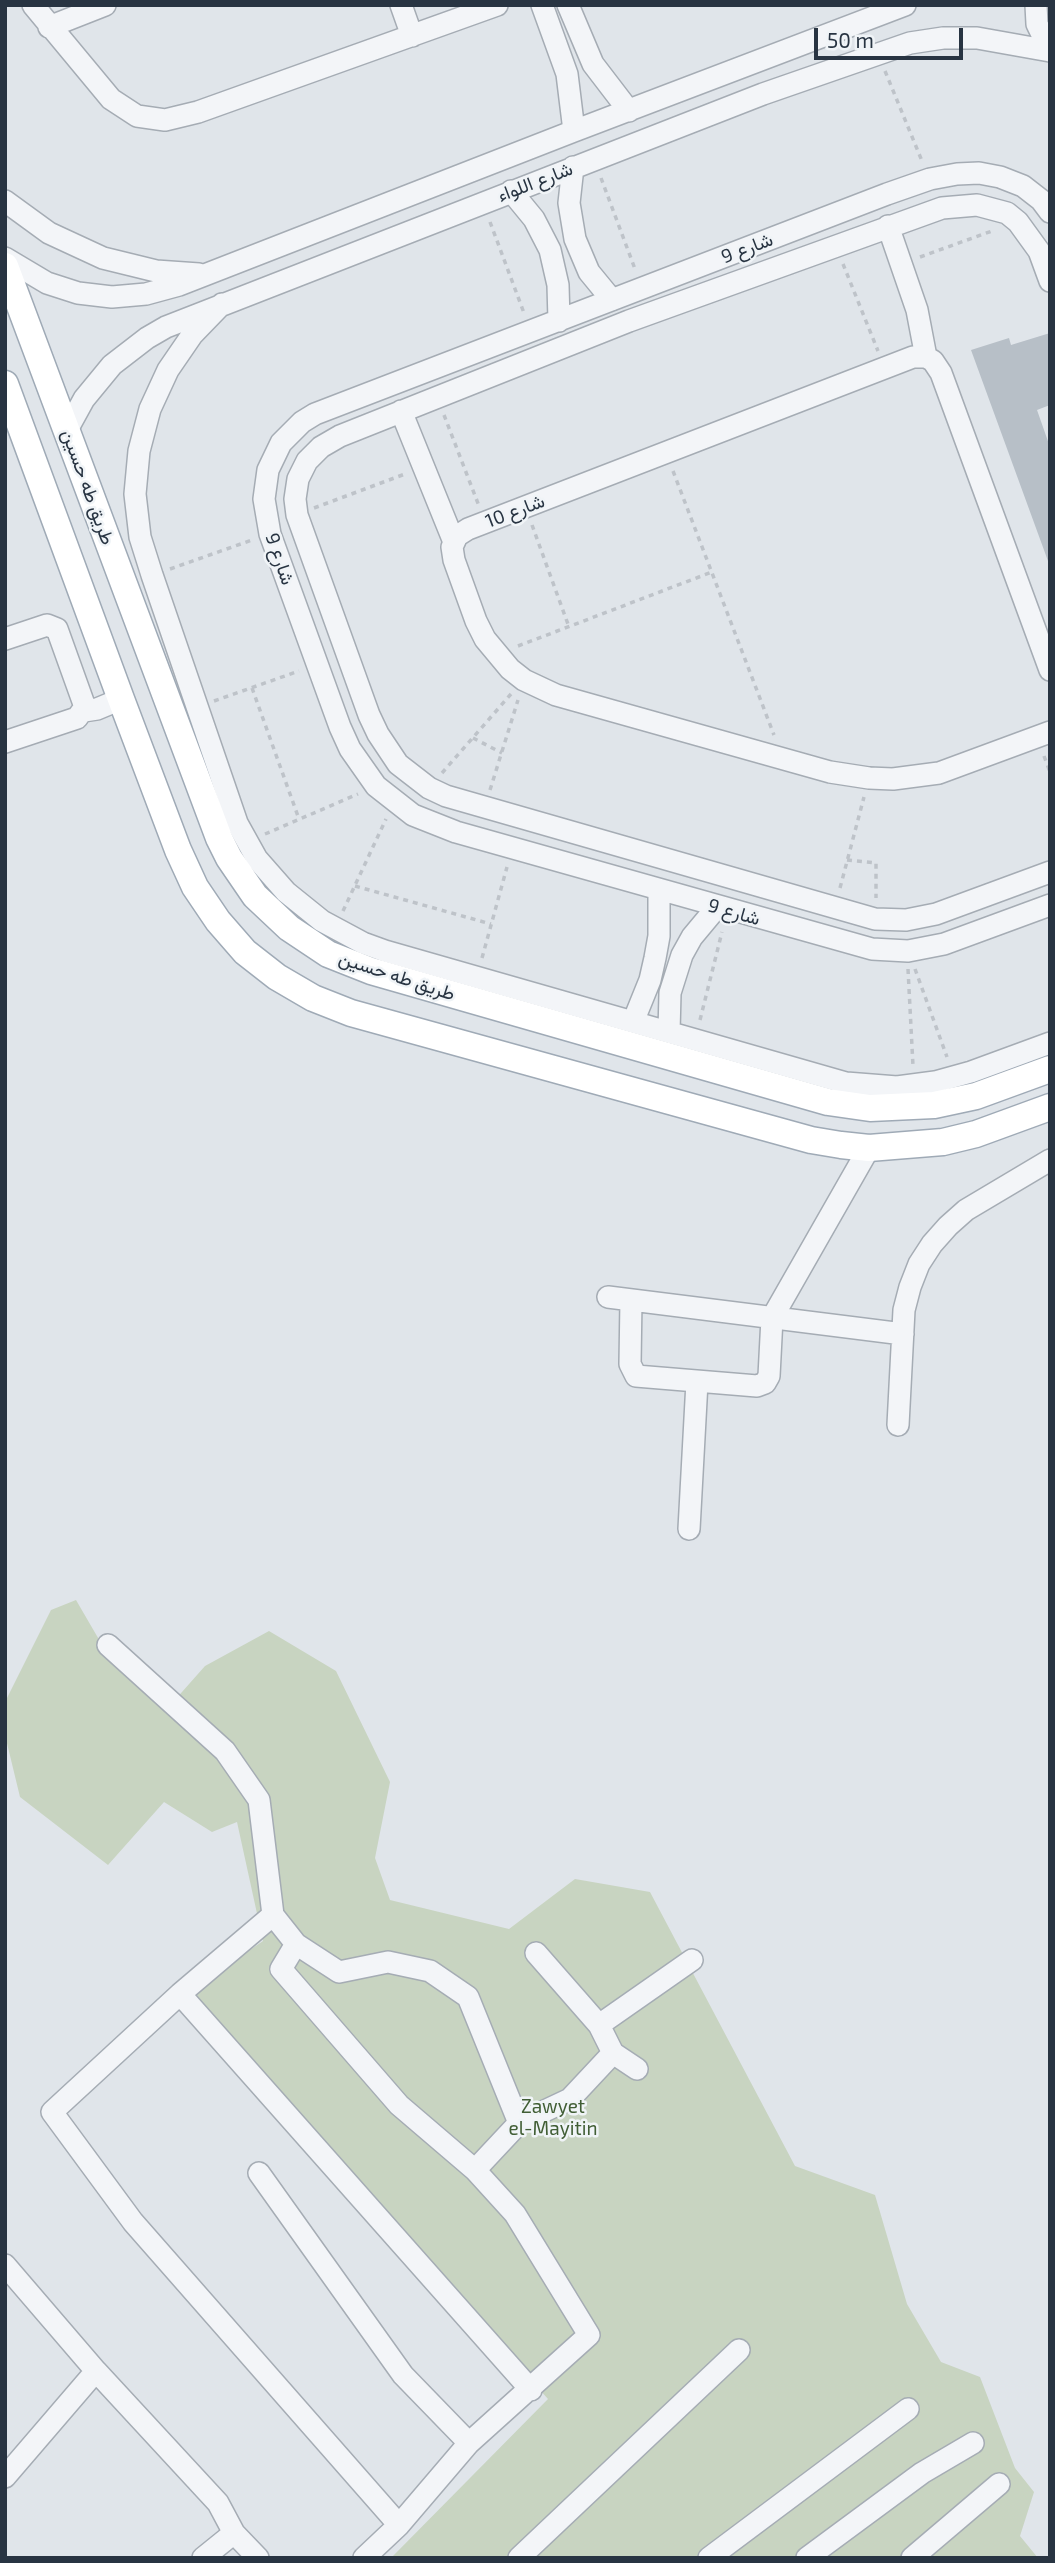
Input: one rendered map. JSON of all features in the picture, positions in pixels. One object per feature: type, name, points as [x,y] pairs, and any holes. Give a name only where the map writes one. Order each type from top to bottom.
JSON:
[{"type":"main road","name":"طريق طه حسين","points":[[5,265],[219,838],[241,878],[271,913],[307,942],[349,963],[622,1027],[743,1066],[828,1102],[892,1109],[956,1101],[1050,1069]]},
{"type":"main road","points":[[5,384],[178,850],[195,887],[218,921],[245,952],[277,977],[313,998],[351,1013],[811,1140],[869,1148],[909,1147],[976,1134],[1050,1107]]},
{"type":"main road","points":[[98,632],[136,617]]},
{"type":"street","points":[[33,5],[111,99],[137,116],[165,120],[198,112],[497,5]]},
{"type":"street","points":[[49,27],[105,5]]},
{"type":"street","points":[[401,5],[412,36]]},
{"type":"street","points":[[542,5],[567,74],[574,131]]},
{"type":"street","points":[[568,5],[593,64],[629,111]]},
{"type":"street","name":"شارع اللواء","points":[[5,258],[47,283],[78,293],[112,297],[146,294],[211,274],[751,64],[853,15],[905,5]]},
{"type":"street","points":[[1036,5],[1037,24],[1050,51]]},
{"type":"street","name":"شارع اللواء","points":[[67,430],[84,398],[98,381],[129,351],[166,327],[482,202],[763,94],[910,43],[943,38],[977,38],[1050,51]]},
{"type":"street","points":[[751,64],[763,94]]},
{"type":"street","points":[[573,167],[569,203],[575,239],[589,272],[612,300]]},
{"type":"street","name":"شارع 9","points":[[1050,212],[1041,200],[1023,186],[1000,177],[979,173],[930,179],[907,187],[329,408],[302,422],[281,443],[268,470],[264,499],[271,534],[350,749],[376,786],[394,802],[434,825],[854,946],[908,951],[944,944],[1050,905]]},
{"type":"street","points":[[907,187],[918,216]]},
{"type":"street","points":[[511,191],[534,219],[550,250],[558,285],[559,321]]},
{"type":"street","points":[[5,201],[49,233],[103,257],[156,271],[211,274]]},
{"type":"street","name":"شارع 9","points":[[1050,281],[1039,251],[1018,222],[1007,213],[977,205],[942,208],[629,321],[340,436],[313,453],[298,479],[295,499],[297,515],[369,715],[387,751],[398,764],[429,788],[485,808],[875,919],[921,918],[1050,872]]},
{"type":"street","points":[[888,226],[917,310],[926,358],[933,361],[941,373],[1050,670]]},
{"type":"street","points":[[222,303],[180,352],[168,370],[150,409],[139,451],[135,494],[140,537],[237,823],[246,842],[270,876],[286,892],[335,929],[385,951],[476,977],[622,1027],[668,1032],[694,1040],[743,1066],[871,1087],[914,1085],[955,1077],[1050,1044]]},
{"type":"street","name":"شارع 10","points":[[454,541],[462,532],[485,522],[913,357],[926,358]]},
{"type":"street","points":[[401,411],[454,541],[452,554],[476,621],[496,655],[524,680],[556,695],[839,774],[869,778],[893,779],[939,773],[1050,732]]},
{"type":"street","points":[[5,639],[42,626],[57,629],[84,702],[84,711]]},
{"type":"street","points":[[5,742],[77,718],[84,711],[97,709],[121,699]]},
{"type":"street","points":[[571,865],[580,835]]},
{"type":"street","points":[[622,1027],[650,980],[660,913],[659,890]]},
{"type":"street","points":[[999,891],[1010,920]]},
{"type":"street","points":[[668,1032],[670,993],[682,955],[703,921],[722,908]]},
{"type":"street","points":[[631,1300],[632,1373],[643,1378],[757,1386],[765,1383],[769,1376],[772,1318],[869,1148]]},
{"type":"street","points":[[898,1425],[904,1310],[919,1264],[932,1244],[966,1210],[1050,1160]]},
{"type":"street","points":[[608,1297],[903,1334]]},
{"type":"street","points":[[689,1529],[697,1382]]},
{"type":"street","points":[[108,1645],[225,1751],[259,1800],[273,1915],[296,1944],[339,1972],[388,1962],[430,1971],[468,1997],[519,2123]]},
{"type":"street","points":[[273,1915],[180,1994],[52,2112],[133,2222],[399,2525]]},
{"type":"street","points":[[296,1944],[281,1969],[399,2105],[475,2170],[515,2214],[589,2335],[469,2443],[399,2525],[364,2558]]},
{"type":"street","points":[[536,1953],[599,2025],[613,2053],[637,2070]]},
{"type":"street","points":[[599,2025],[692,1960]]},
{"type":"street","points":[[180,1994],[531,2390]]},
{"type":"street","points":[[475,2170],[519,2123],[570,2099],[613,2053]]},
{"type":"street","points":[[259,2173],[403,2375],[469,2443]]},
{"type":"street","points":[[5,2265],[96,2371],[218,2503],[234,2533],[258,2558]]},
{"type":"street","points":[[519,2558],[739,2350]]},
{"type":"street","points":[[5,2477],[96,2371]]},
{"type":"street","points":[[709,2558],[908,2409]]},
{"type":"street","points":[[807,2558],[922,2473],[973,2443]]},
{"type":"street","points":[[912,2558],[999,2484]]},
{"type":"street","points":[[203,2558],[234,2533]]},
{"type":"path","points":[[878,52],[930,179]]},
{"type":"path","points":[[594,160],[643,288]]},
{"type":"path","points":[[482,202],[531,331]]},
{"type":"path","points":[[901,264],[1018,222]]},
{"type":"path","points":[[835,246],[886,368]]},
{"type":"path","points":[[437,397],[485,522]]},
{"type":"path","points":[[666,452],[783,759]]},
{"type":"path","points":[[297,515],[423,467]]},
{"type":"path","points":[[525,507],[569,627]]},
{"type":"path","points":[[152,575],[271,534]]},
{"type":"path","points":[[496,655],[712,572]]},
{"type":"path","points":[[197,707],[317,664]]},
{"type":"path","points":[[429,788],[524,680]]},
{"type":"path","points":[[485,808],[524,680]]},
{"type":"path","points":[[252,688],[299,819]]},
{"type":"path","points":[[473,738],[502,753]]},
{"type":"path","points":[[834,908],[869,778]]},
{"type":"path","points":[[246,842],[376,786]]},
{"type":"path","points":[[335,929],[394,802]]},
{"type":"path","points":[[476,977],[512,848]]},
{"type":"path","points":[[847,860],[874,862],[877,866],[875,919]]},
{"type":"path","points":[[355,886],[491,924]]},
{"type":"path","points":[[694,1040],[722,908]]},
{"type":"path","points":[[908,951],[955,1077]]},
{"type":"path","points":[[908,951],[914,1085]]},
{"type":"green space","name":"Zawyet el-Mayitin","points":[[76,1600],[101,1643],[174,1701],[205,1666],[269,1631],[336,1671],[390,1782],[375,1858],[390,1900],[509,1929],[575,1879],[650,1892],[795,2166],[875,2195],[907,2304],[941,2362],[980,2377],[1015,2468],[1034,2492],[1020,2536],[1038,2558],[391,2558],[548,2399],[184,1995],[263,1941],[237,1822],[212,1832],[164,1802],[108,1865],[20,1797],[5,1735],[5,1702],[51,1610]]},
{"type":"building","points":[[1050,333],[1050,405],[1037,410],[1050,447],[1048,561],[971,350],[1009,338],[1011,345]]}]
